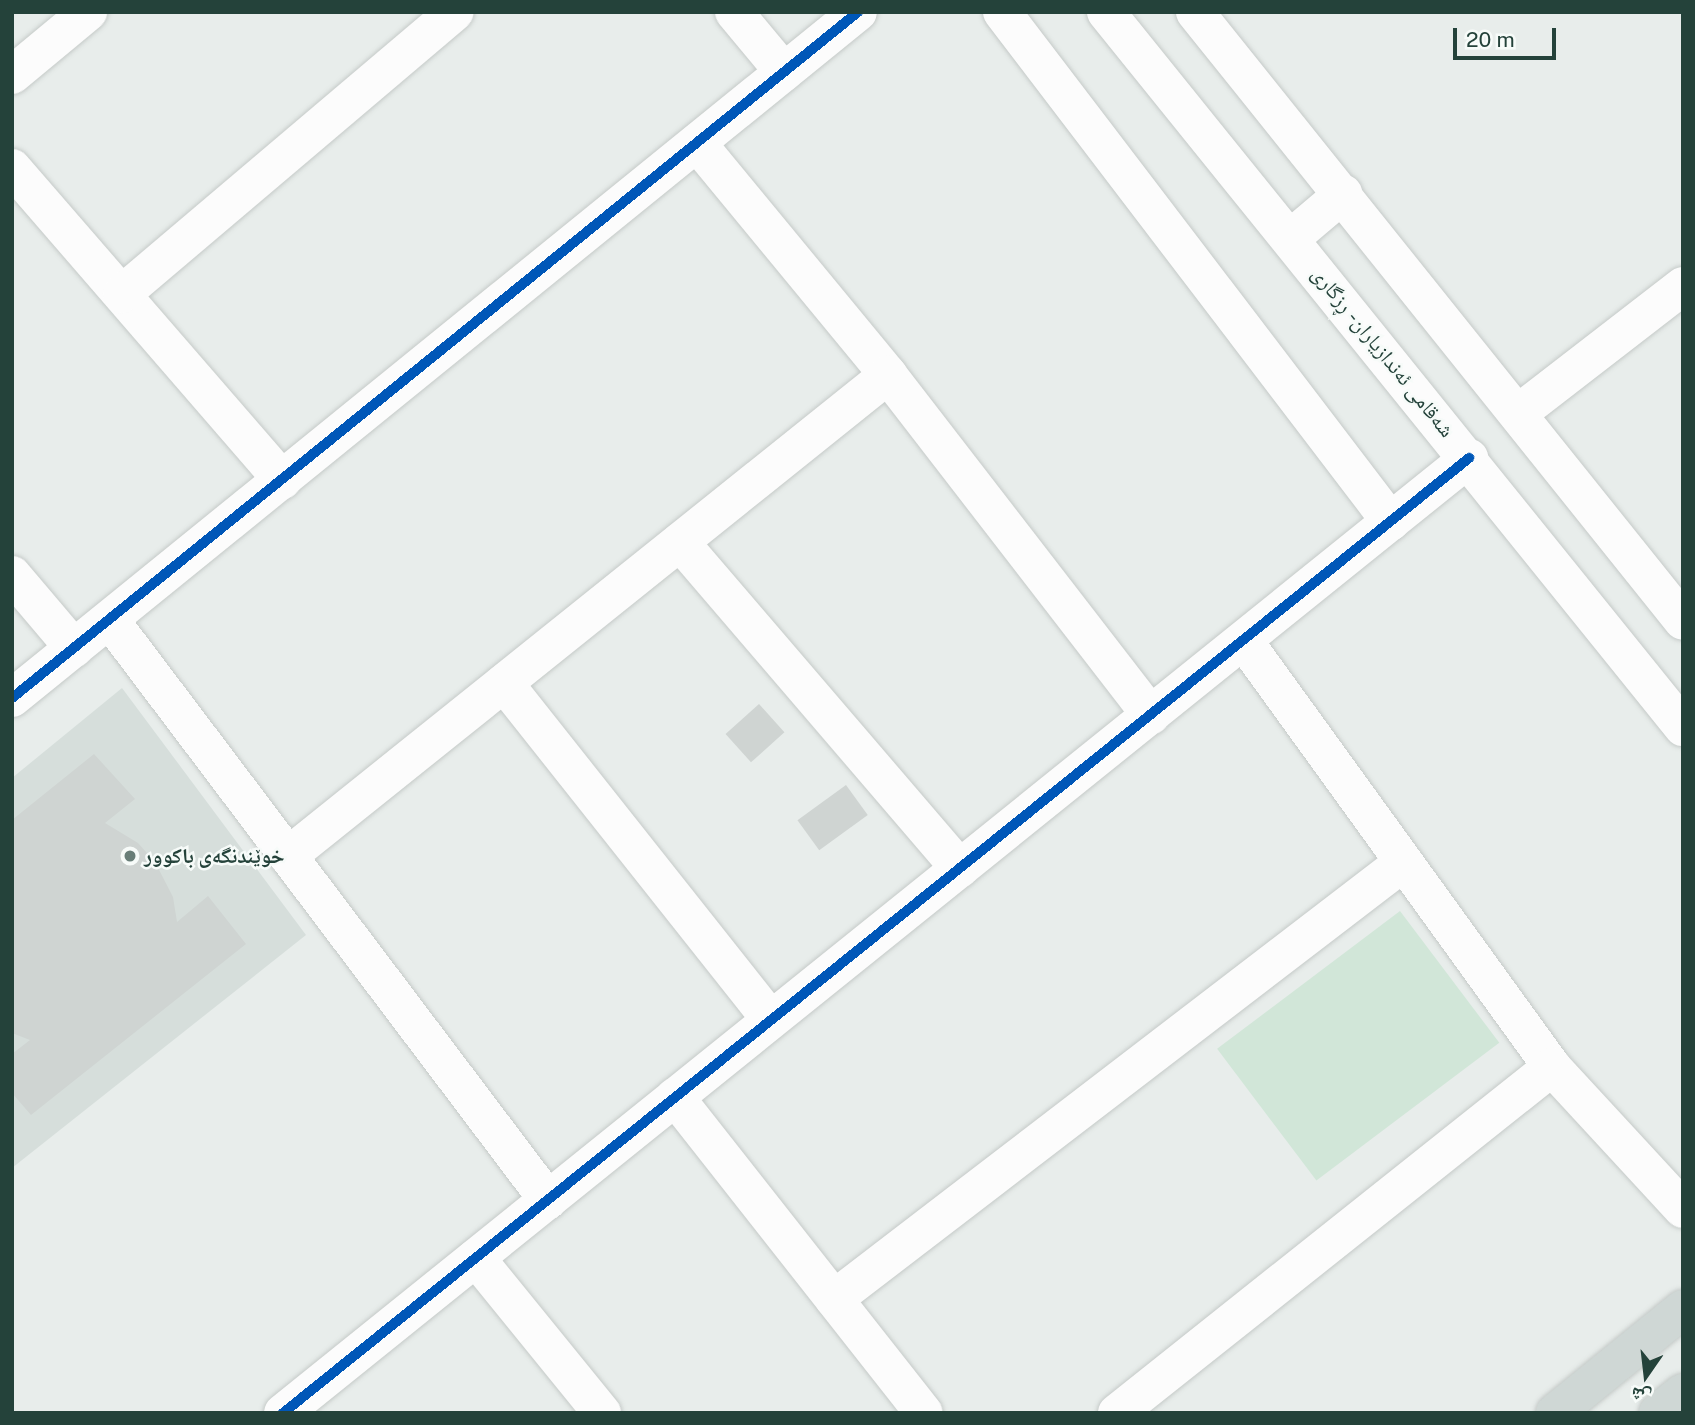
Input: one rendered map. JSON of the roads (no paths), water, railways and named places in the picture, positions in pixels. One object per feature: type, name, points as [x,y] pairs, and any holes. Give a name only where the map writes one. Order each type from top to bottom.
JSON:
[{"type":"main road","points":[[1555,1413],[1683,1310]]},
{"type":"main road","points":[[1658,1413],[1683,1393]]},
{"type":"street","points":[[12,75],[88,12]]},
{"type":"street","points":[[122,294],[455,12]]},
{"type":"street","points":[[734,12],[784,72]]},
{"type":"street","points":[[12,698],[858,12]]},
{"type":"street","points":[[1002,12],[1391,522]]},
{"type":"street","name":"شەقامی ئەندازیاران - ڕزگاری","points":[[1106,12],[1469,458],[1683,727]]},
{"type":"street","points":[[1195,12],[1520,412],[1683,621]]},
{"type":"street","points":[[697,143],[888,375],[1151,715]]},
{"type":"street","points":[[12,168],[282,480]]},
{"type":"street","points":[[1290,239],[1343,194]]},
{"type":"street","points":[[1520,412],[1683,286]]},
{"type":"street","points":[[288,856],[888,375]]},
{"type":"street","points":[[283,1413],[675,1097],[769,1017],[960,869],[1469,458]]},
{"type":"street","points":[[680,542],[960,869]]},
{"type":"street","points":[[12,575],[74,648]]},
{"type":"street","points":[[110,620],[548,1200]]},
{"type":"street","points":[[1244,641],[1552,1067],[1683,1209]]},
{"type":"street","points":[[504,683],[769,1017]]},
{"type":"street","points":[[835,1299],[1404,862]]},
{"type":"street","points":[[1117,1413],[1552,1067]]},
{"type":"street","points":[[675,1097],[924,1413]]},
{"type":"street","points":[[476,1258],[602,1413]]},
{"type":"place","name":"خوێندنگەی باکوور","points":[[130,856]]}]
